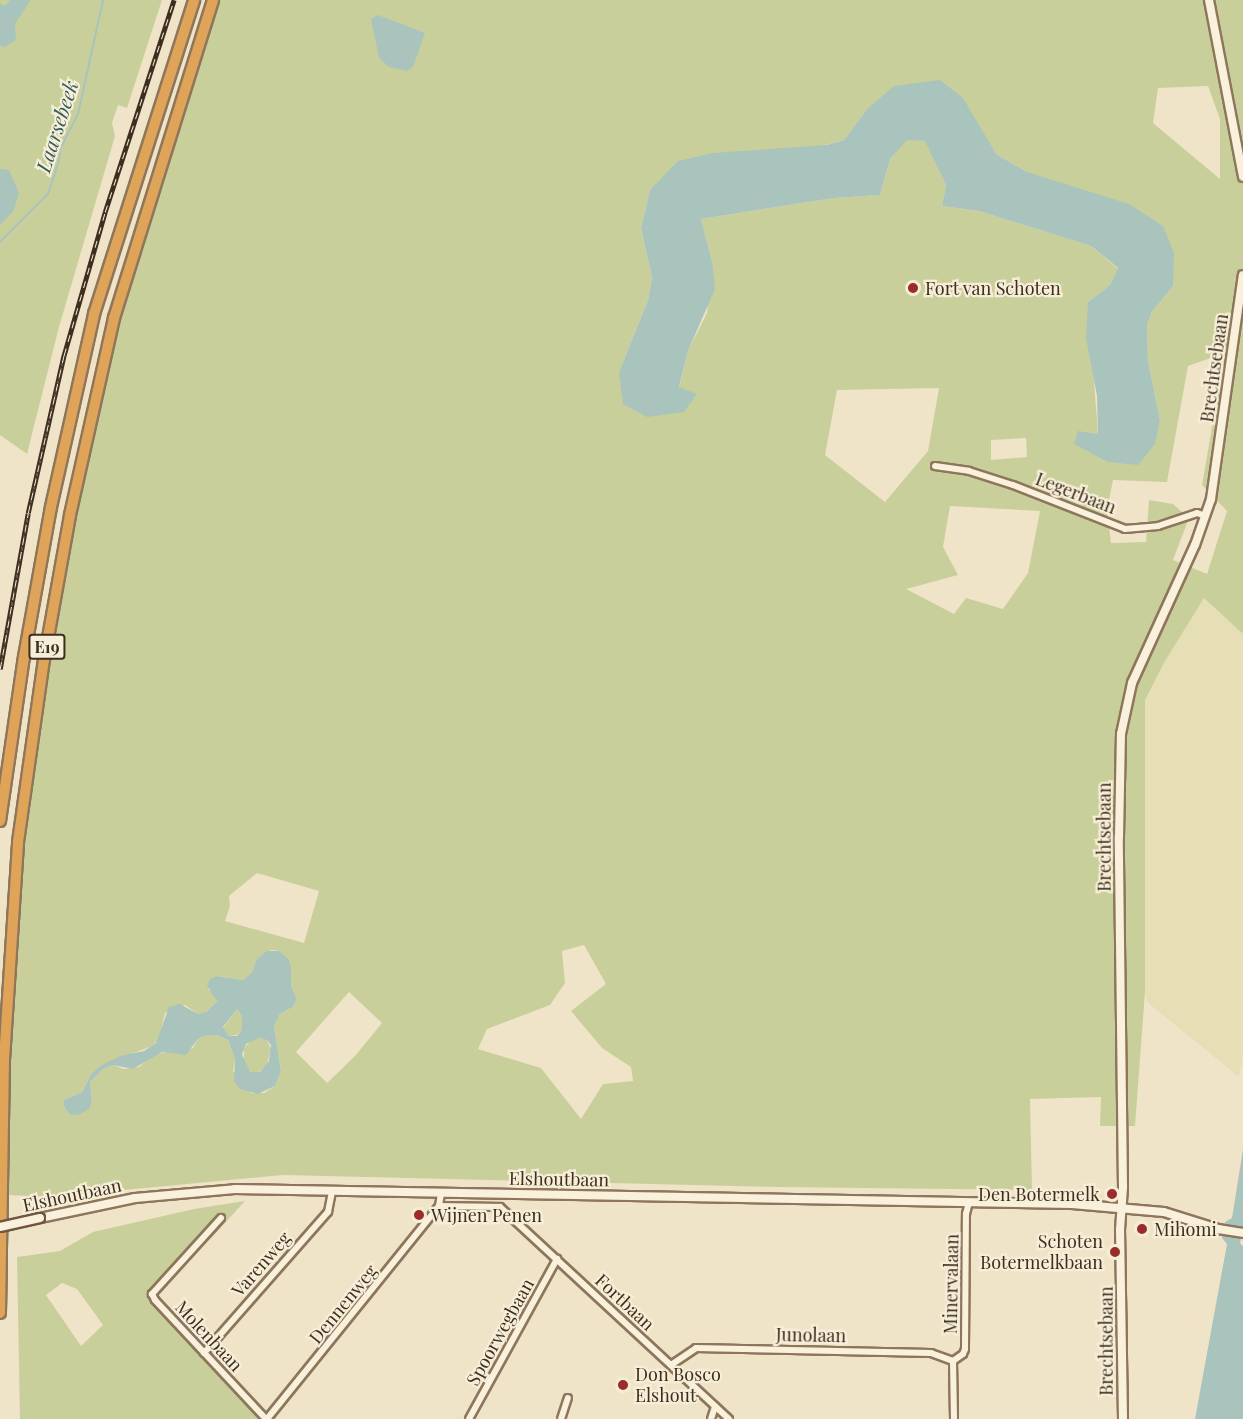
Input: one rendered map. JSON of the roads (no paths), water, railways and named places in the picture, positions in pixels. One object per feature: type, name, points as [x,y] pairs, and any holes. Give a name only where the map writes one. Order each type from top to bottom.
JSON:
[{"type":"highway","name":"E19","points":[[0,821],[24,657],[51,507],[94,314],[194,0]]},
{"type":"highway","name":"E19","points":[[0,1313],[4,1060],[18,842],[44,660],[70,514],[114,318],[213,0]]},
{"type":"main road","points":[[1209,0],[1243,177]]},
{"type":"main road","name":"Brechtsebaan","points":[[1123,1419],[1119,837],[1121,734],[1132,684],[1206,516],[1216,476],[1243,275]]},
{"type":"main road","name":"Elshoutbaan","points":[[0,1227],[125,1200],[199,1191],[969,1202],[1122,1207],[1164,1212],[1220,1229],[1243,1233]]},
{"type":"street","name":"Legerbaan","points":[[935,466],[969,471],[1005,482],[1125,529],[1158,526],[1197,513],[1206,516]]},
{"type":"street","name":"Varenweg","points":[[204,1353],[328,1212],[332,1192]]},
{"type":"street","points":[[439,1206],[441,1194]]},
{"type":"street","name":"Minervalaan","points":[[953,1361],[963,1354],[965,1349],[966,1214],[969,1202]]},
{"type":"street","name":"Fortbaan","points":[[439,1206],[500,1207],[729,1419]]},
{"type":"street","name":"Dennenweg","points":[[266,1419],[439,1206]]},
{"type":"street","name":"Molenbaan","points":[[221,1218],[152,1294],[266,1419]]},
{"type":"street","name":"Spoorwegbaan","points":[[469,1419],[557,1259]]},
{"type":"street","name":"Junolaan","points":[[671,1365],[696,1348],[937,1353],[953,1361]]},
{"type":"street","points":[[953,1361],[954,1419]]},
{"type":"street","points":[[561,1419],[568,1398]]},
{"type":"street","points":[[711,1419],[715,1407]]},
{"type":"water","points":[[10,0],[30,0],[15,24],[16,40],[5,47],[0,46],[0,4],[5,6]]},
{"type":"water","points":[[378,15],[425,33],[413,67],[407,71],[389,67],[379,58],[371,19]]},
{"type":"water","points":[[940,80],[963,98],[996,154],[1027,172],[1129,204],[1163,226],[1174,253],[1173,286],[1152,312],[1147,325],[1148,361],[1160,420],[1155,444],[1138,465],[1108,462],[1074,444],[1078,431],[1098,434],[1097,396],[1086,338],[1088,302],[1110,285],[1118,268],[1091,246],[979,211],[942,206],[946,185],[925,141],[907,140],[890,159],[880,195],[834,198],[701,219],[712,261],[715,289],[688,351],[679,387],[697,394],[684,412],[647,417],[623,404],[619,372],[648,300],[652,277],[641,228],[650,190],[678,161],[713,153],[826,145],[844,140],[867,109],[894,86]]},
{"type":"water","points":[[0,169],[9,170],[19,193],[13,212],[0,225]]},
{"type":"water","points":[[267,951],[279,951],[288,959],[291,966],[291,986],[297,999],[293,1007],[280,1014],[274,1026],[281,1071],[275,1086],[258,1094],[240,1089],[234,1081],[235,1059],[228,1040],[216,1035],[203,1036],[197,1040],[186,1055],[162,1052],[133,1069],[113,1065],[103,1069],[90,1082],[92,1100],[89,1109],[78,1115],[69,1114],[64,1106],[64,1100],[82,1092],[91,1074],[100,1066],[120,1056],[144,1051],[156,1043],[169,1007],[180,1004],[198,1014],[206,1012],[217,1001],[207,986],[210,979],[217,976],[243,980],[252,972],[256,960]],"holes":[[[237,1009],[242,1016],[242,1029],[237,1036],[229,1036],[223,1027]],[[259,1038],[267,1040],[271,1045],[269,1061],[260,1072],[250,1072],[242,1054],[246,1044]]]},
{"type":"water","points":[[1243,1149],[1243,1227],[1240,1243],[1243,1246],[1243,1419],[1195,1419],[1227,1244],[1222,1238],[1225,1222],[1232,1218]]},
{"type":"waterway","name":"Laarsebeek","points":[[0,242],[48,194],[59,161],[60,149],[78,114],[103,0]]},
{"type":"railway","points":[[0,669],[28,513],[64,355],[105,212],[174,0]]},
{"type":"place","name":"Fort van Schoten","points":[[913,288]]},
{"type":"place","name":"Den Botermelk","points":[[1112,1194]]},
{"type":"place","name":"Wijnen Penen","points":[[419,1215]]},
{"type":"place","name":"Mihomi","points":[[1142,1229]]},
{"type":"place","name":"Schoten Botermelkbaan","points":[[1115,1252]]},
{"type":"place","name":"Don Bosco Elshout","points":[[623,1385]]}]
